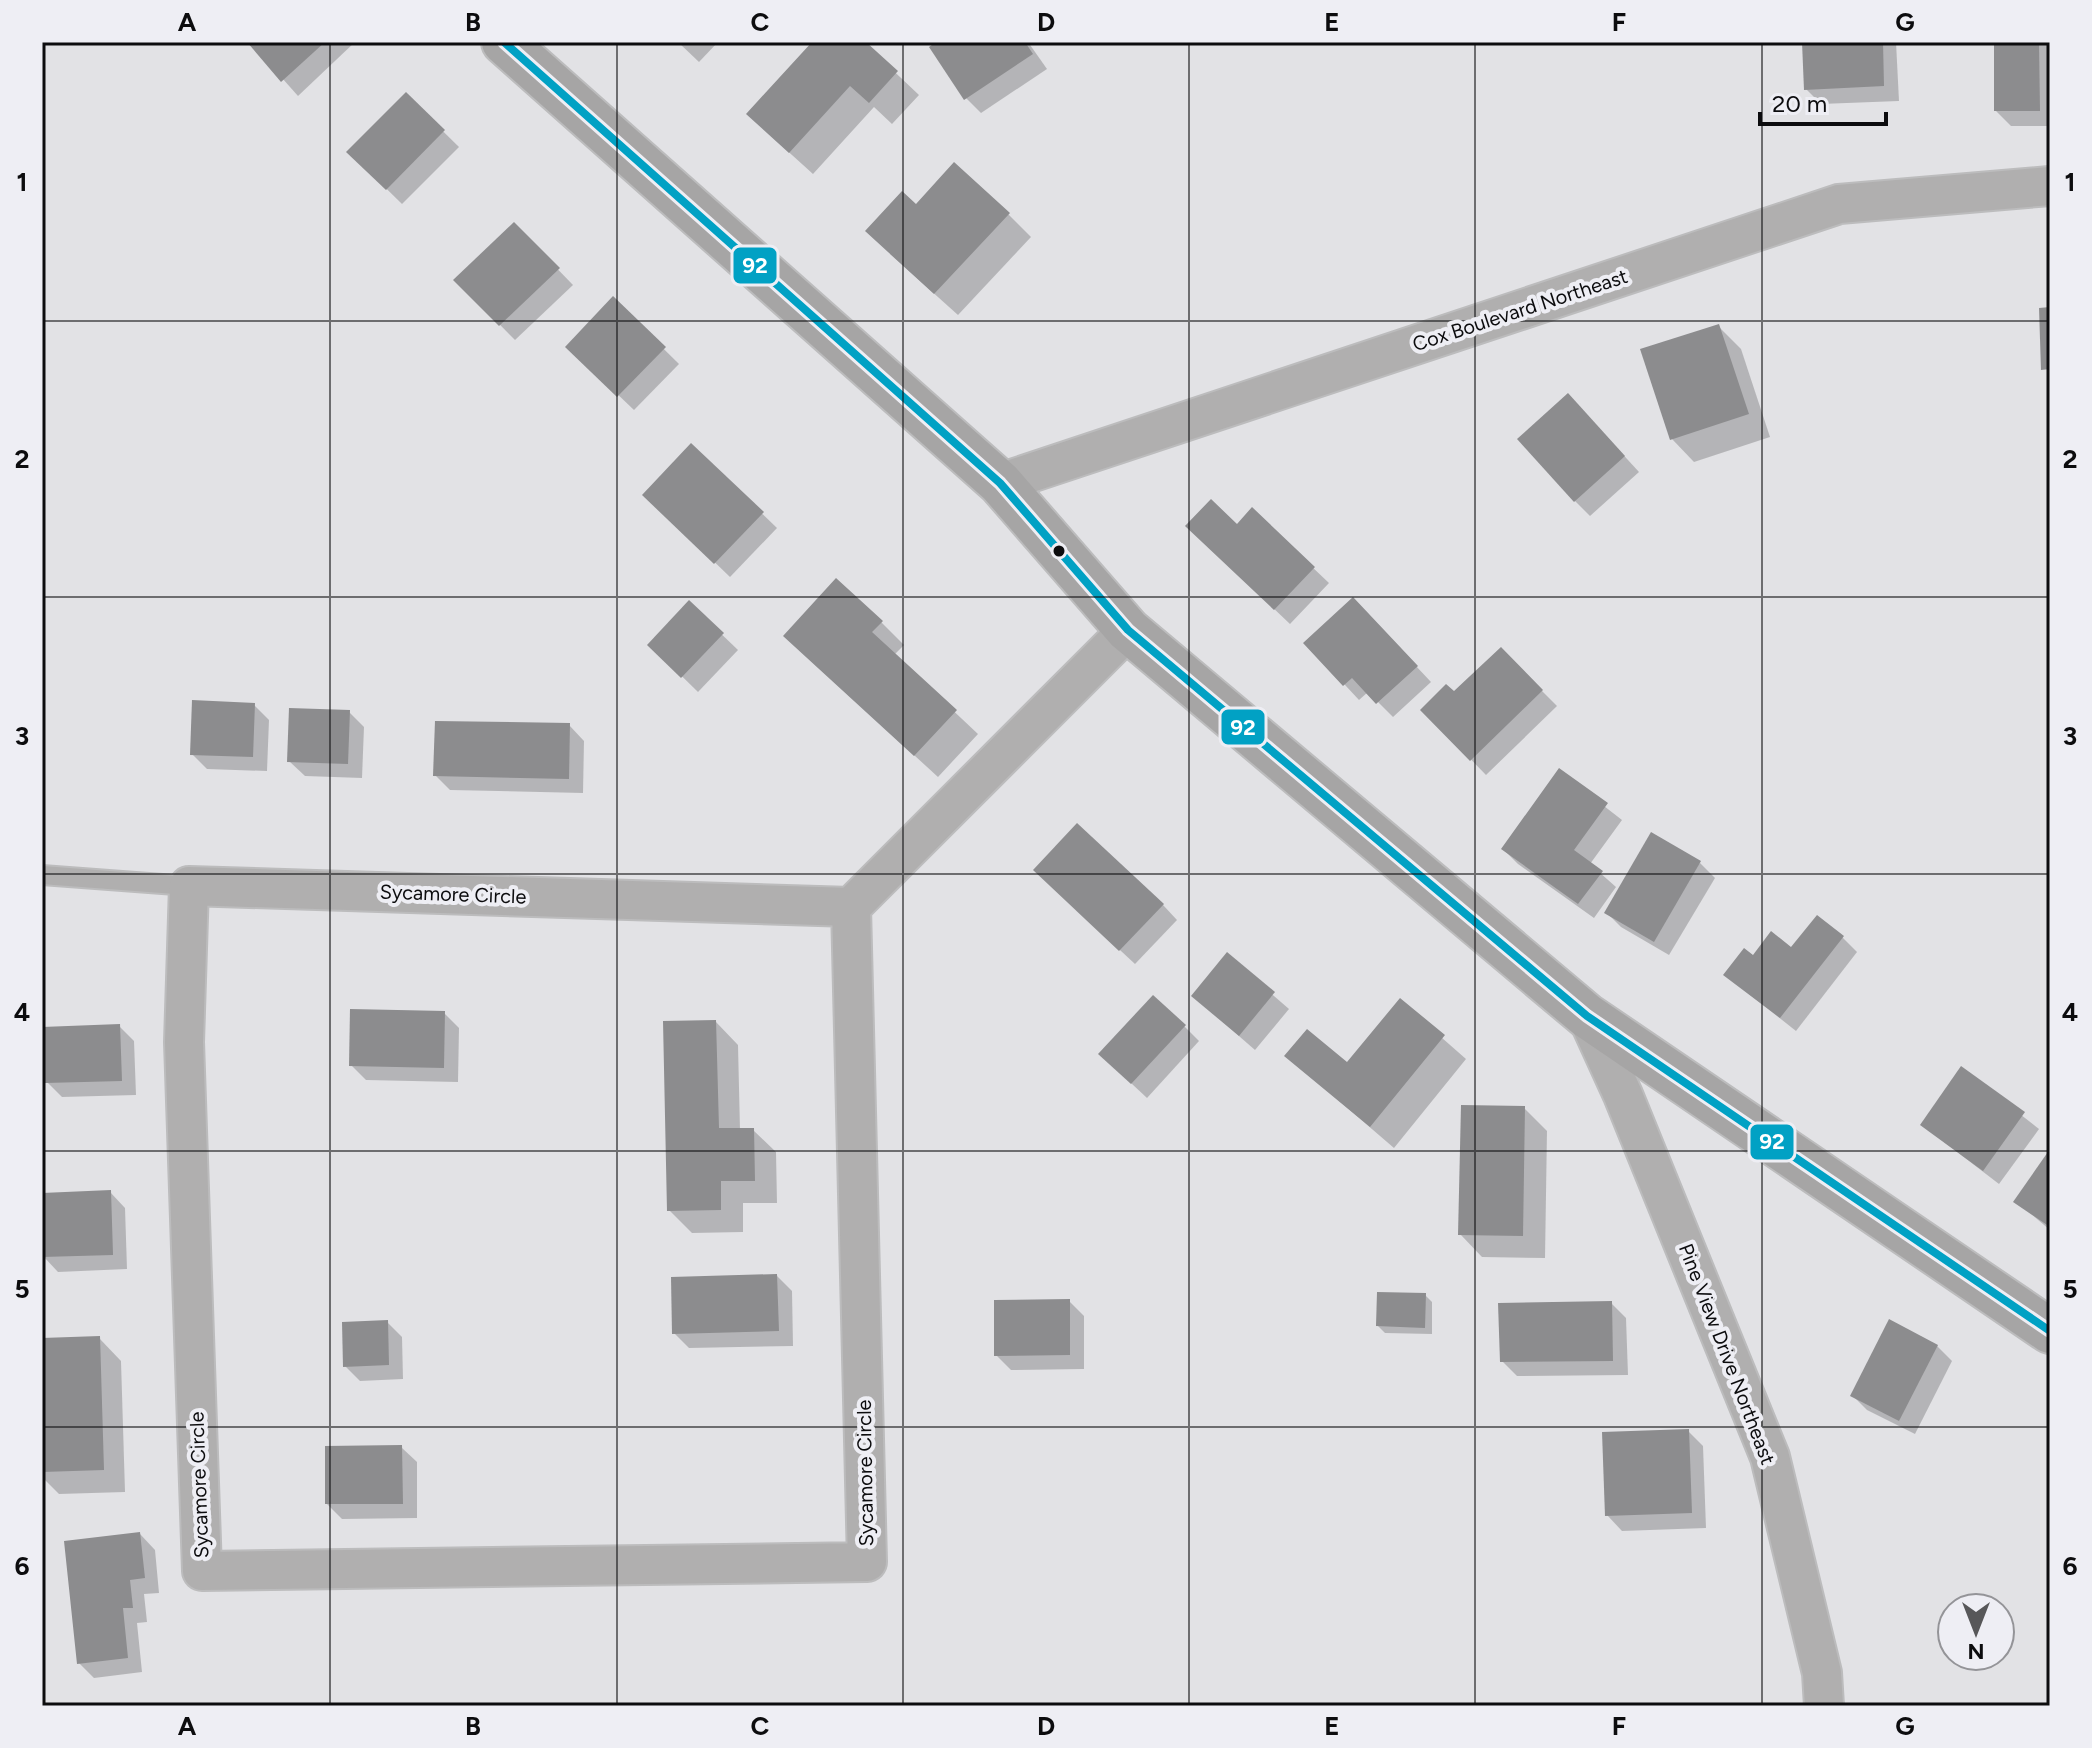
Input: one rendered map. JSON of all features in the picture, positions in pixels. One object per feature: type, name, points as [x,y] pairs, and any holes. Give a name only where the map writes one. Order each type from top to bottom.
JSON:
[{"type":"main road","points":[[504,42],[1000,483],[1128,630],[1587,1016],[2050,1331]]},
{"type":"street","name":"Cox Boulevard Northeast","points":[[1000,483],[1839,204],[2050,186]]},
{"type":"street","points":[[851,907],[1128,630]]},
{"type":"street","name":"Sycamore Circle","points":[[189,886],[851,907],[867,1562],[202,1571],[184,1042],[189,886]]},
{"type":"street","name":"Pine View Drive Northeast","points":[[1587,1016],[1623,1095],[1770,1457],[1822,1673],[1824,1706]]},
{"type":"lane","points":[[42,875],[189,886]]},
{"type":"building","points":[[247,42],[325,42],[281,82]]},
{"type":"building","points":[[812,42],[866,42],[898,71],[869,103],[850,86],[789,153],[746,114]]},
{"type":"building","points":[[936,42],[1025,42],[1033,54],[964,100],[929,47]]},
{"type":"building","points":[[1802,42],[1883,42],[1884,86],[1804,90]]},
{"type":"building","points":[[1994,42],[2039,42],[2040,111],[1994,111]]},
{"type":"building","points":[[406,92],[445,130],[386,190],[346,152]]},
{"type":"building","points":[[954,162],[1010,213],[934,294],[865,231],[902,191],[916,204]]},
{"type":"building","points":[[514,222],[560,268],[499,326],[453,280]]},
{"type":"building","points":[[613,296],[666,347],[617,397],[565,347]]},
{"type":"building","points":[[2050,307],[2050,369],[2041,370],[2039,308]]},
{"type":"building","points":[[1719,324],[1749,414],[1670,440],[1640,349]]},
{"type":"building","points":[[1568,393],[1625,456],[1574,502],[1517,439]]},
{"type":"building","points":[[691,443],[764,512],[714,564],[642,495]]},
{"type":"building","points":[[1211,499],[1237,524],[1252,507],[1315,567],[1274,610],[1185,526]]},
{"type":"building","points":[[836,578],[883,621],[872,632],[957,710],[914,756],[783,636]]},
{"type":"building","points":[[1353,597],[1418,666],[1376,704],[1352,678],[1343,686],[1303,643]]},
{"type":"building","points":[[689,600],[724,633],[681,678],[647,645]]},
{"type":"building","points":[[1501,647],[1543,690],[1470,761],[1420,710],[1446,684],[1454,691]]},
{"type":"building","points":[[192,700],[255,703],[253,757],[190,755]]},
{"type":"building","points":[[289,708],[350,710],[348,764],[287,762]]},
{"type":"building","points":[[435,721],[570,723],[569,779],[433,776]]},
{"type":"building","points":[[1559,768],[1608,803],[1574,850],[1603,871],[1578,904],[1501,849]]},
{"type":"building","points":[[1077,823],[1164,904],[1119,951],[1033,870]]},
{"type":"building","points":[[1651,832],[1701,861],[1654,942],[1604,913]]},
{"type":"building","points":[[1817,915],[1844,936],[1780,1018],[1723,975],[1744,948],[1753,955],[1771,931],[1791,947]]},
{"type":"building","points":[[1227,952],[1275,992],[1239,1036],[1191,996]]},
{"type":"building","points":[[1153,995],[1186,1025],[1131,1084],[1098,1054]]},
{"type":"building","points":[[1400,998],[1445,1035],[1370,1127],[1284,1056],[1307,1029],[1347,1062]]},
{"type":"building","points":[[350,1009],[445,1011],[444,1068],[349,1066]]},
{"type":"building","points":[[716,1020],[719,1128],[754,1128],[755,1181],[721,1181],[721,1210],[667,1211],[663,1021]]},
{"type":"building","points":[[120,1024],[122,1081],[45,1083],[42,1027]]},
{"type":"building","points":[[1961,1066],[2025,1112],[1983,1171],[1920,1125]]},
{"type":"building","points":[[1461,1105],[1525,1106],[1523,1236],[1458,1235]]},
{"type":"building","points":[[2050,1149],[2050,1227],[2013,1202]]},
{"type":"building","points":[[111,1190],[113,1255],[42,1257],[42,1193]]},
{"type":"building","points":[[777,1274],[779,1331],[672,1334],[671,1277]]},
{"type":"building","points":[[1377,1292],[1426,1293],[1425,1328],[1376,1326]]},
{"type":"building","points":[[1070,1299],[1070,1355],[994,1356],[994,1300]]},
{"type":"building","points":[[1612,1301],[1613,1361],[1500,1362],[1498,1303]]},
{"type":"building","points":[[1889,1319],[1938,1345],[1899,1421],[1850,1396]]},
{"type":"building","points":[[388,1320],[389,1365],[343,1367],[342,1322]]},
{"type":"building","points":[[100,1336],[104,1470],[42,1472],[42,1338]]},
{"type":"building","points":[[1689,1429],[1692,1513],[1605,1516],[1602,1432]]},
{"type":"building","points":[[402,1445],[403,1504],[325,1504],[325,1446]]},
{"type":"building","points":[[140,1532],[145,1578],[130,1580],[133,1608],[123,1608],[128,1658],[77,1664],[64,1541]]},
{"type":"transit line","name":"92","points":[[504,42],[1000,483],[1128,630],[1587,1016],[2050,1331]]}]
